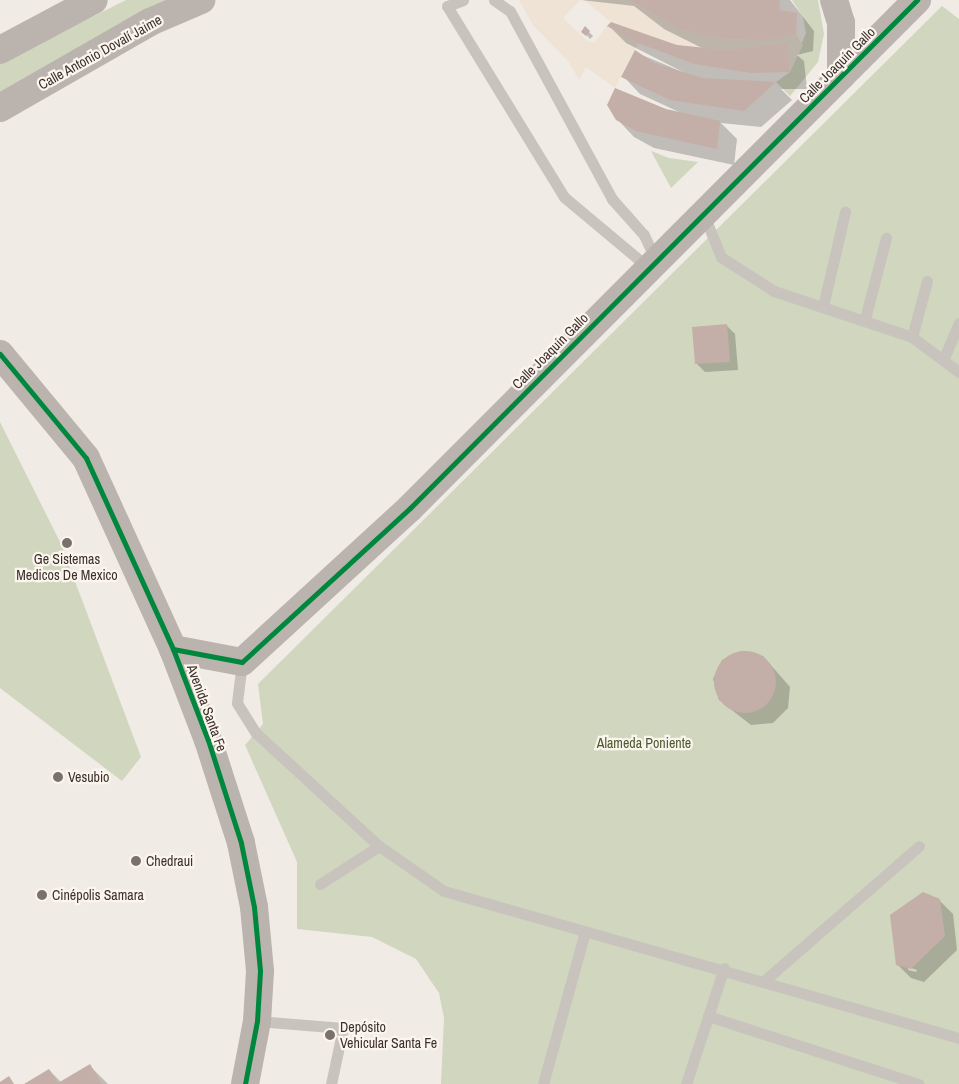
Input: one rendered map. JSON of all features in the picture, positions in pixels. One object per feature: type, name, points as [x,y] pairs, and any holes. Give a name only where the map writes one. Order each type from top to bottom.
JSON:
[{"type":"street","points":[[0,50],[94,0]]},
{"type":"street","name":"Calle Antonio Dovalí Jaime","points":[[0,108],[150,22],[201,0]]},
{"type":"street","points":[[834,0],[841,23],[841,76]]},
{"type":"street","name":"Calle Joaquín Gallo","points":[[242,662],[410,508],[918,0]]},
{"type":"street","name":"Avenida Santa Fe","points":[[0,354],[86,458],[173,649],[241,843],[254,907],[260,971],[258,1021],[244,1084]]},
{"type":"street","points":[[173,649],[242,662]]},
{"type":"lane","points":[[463,0],[447,6],[564,197],[653,265]]},
{"type":"lane","points":[[494,0],[510,11],[612,199],[644,235],[653,265]]},
{"type":"lane","points":[[823,306],[845,212]]},
{"type":"lane","points":[[704,214],[721,257],[774,291],[865,319],[912,337],[944,358],[959,372]]},
{"type":"lane","points":[[865,319],[886,238]]},
{"type":"lane","points":[[912,337],[927,282]]},
{"type":"lane","points":[[944,358],[959,323]]},
{"type":"lane","points":[[242,662],[240,712],[256,733],[379,846],[444,891],[585,932],[724,968],[959,1038]]},
{"type":"lane","points":[[320,884],[379,846]]},
{"type":"lane","points":[[766,980],[919,846]]},
{"type":"lane","points":[[543,1084],[585,932]]},
{"type":"lane","points":[[686,1084],[724,968]]},
{"type":"lane","points":[[708,1016],[918,1084]]},
{"type":"lane","points":[[258,1021],[343,1028],[332,1084]]},
{"type":"green space","points":[[126,0],[180,0],[0,99],[0,63]]},
{"type":"green space","points":[[792,0],[818,0],[824,34],[818,62],[790,96],[776,82],[790,72],[806,33],[803,17]]},
{"type":"green space","name":"Alameda Poniente","points":[[942,6],[959,19],[959,1084],[441,1084],[444,1018],[439,993],[416,959],[372,937],[297,929],[297,862],[245,745],[263,724],[258,684]]},
{"type":"green space","points":[[651,151],[669,158],[698,162],[671,188]]},
{"type":"green space","points":[[0,422],[61,544],[141,757],[122,781],[0,688]]},
{"type":"shaded area","points":[[519,0],[580,0],[563,18],[586,40],[594,43],[607,26],[638,43],[615,88],[586,67],[579,80],[569,62],[533,25]]},
{"type":"shaded area","points":[[584,0],[629,0],[681,30],[728,39],[769,40],[796,34],[803,45],[790,72],[787,43],[727,50],[677,45],[611,22]]},
{"type":"building","points":[[629,0],[780,0],[779,10],[797,13],[796,34],[769,40],[728,39],[681,30]]},
{"type":"building","points":[[611,22],[677,45],[727,50],[787,43],[790,72],[751,73],[694,64],[638,43],[607,26]]},
{"type":"building","points":[[585,26],[590,31],[586,36],[581,32]]},
{"type":"building","points":[[635,50],[654,63],[702,78],[776,82],[744,111],[670,100],[621,77]]},
{"type":"building","points":[[615,88],[666,109],[720,121],[717,149],[636,131],[616,120],[607,105]]},
{"type":"building","points":[[727,324],[730,362],[695,364],[692,327]]},
{"type":"building","points":[[739,651],[751,651],[767,660],[774,670],[776,682],[774,694],[767,704],[751,713],[739,713],[728,708],[719,699],[714,688],[714,676],[719,665],[728,656]]},
{"type":"building","points":[[923,892],[940,899],[945,936],[911,969],[896,965],[890,915]]},
{"type":"building","points":[[90,1064],[102,1084],[24,1084],[49,1069],[58,1083]]},
{"type":"building","points":[[9,1076],[14,1084],[0,1084],[0,1082]]},
{"type":"cycle path","points":[[173,649],[242,662],[410,508],[917,0]]},
{"type":"cycle path","points":[[0,354],[86,458],[173,649],[208,740],[241,843],[254,907],[260,971],[257,1021],[245,1084]]},
{"type":"place","name":"Ge Sistemas Medicos De Mexico","points":[[67,543]]},
{"type":"place","name":"Vesubio","points":[[58,777]]},
{"type":"place","name":"Chedraui","points":[[136,861]]},
{"type":"place","name":"Cinépolis Samara","points":[[42,895]]},
{"type":"place","name":"Depósito Vehicular Santa Fe","points":[[330,1035]]}]
